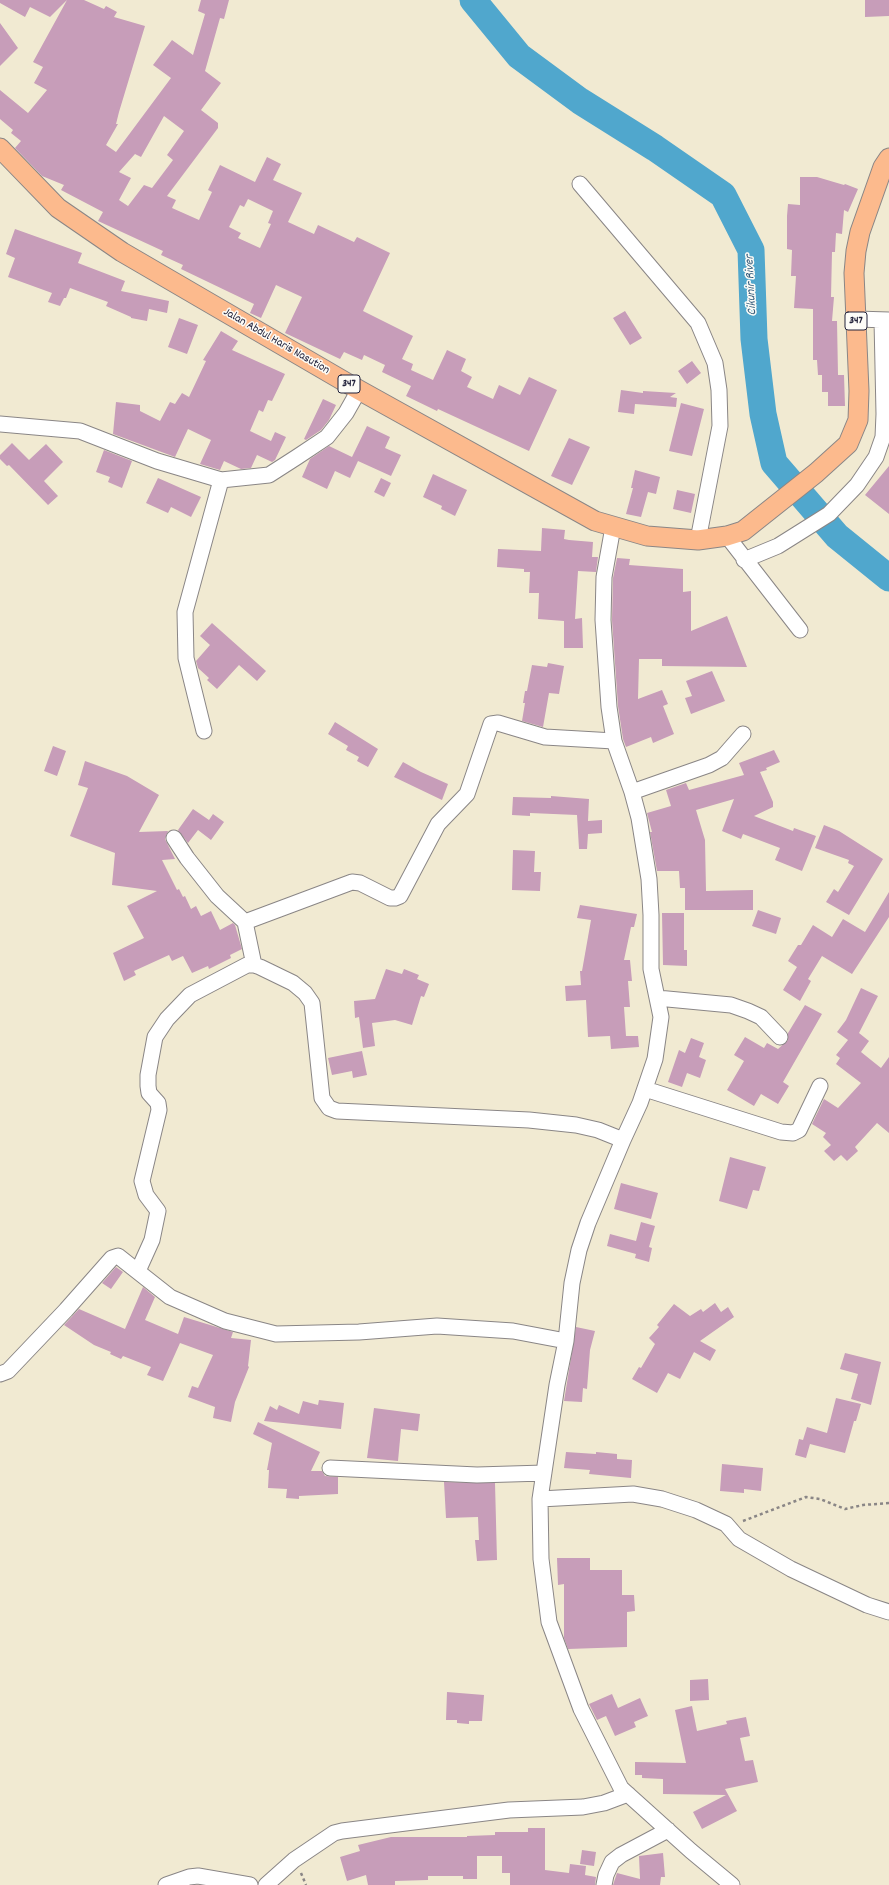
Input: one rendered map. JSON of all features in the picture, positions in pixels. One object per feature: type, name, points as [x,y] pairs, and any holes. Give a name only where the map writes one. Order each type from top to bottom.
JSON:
[{"type":"main road","name":"Jalan Abdul Haris Nasution","points":[[0,148],[58,208],[122,252],[359,390],[595,521],[647,536],[698,540],[734,533]]},
{"type":"main road","name":"347","points":[[734,533],[816,474],[848,444],[858,420],[859,391],[854,273],[856,251],[860,232],[883,167],[889,158]]},
{"type":"street","points":[[580,184],[698,323],[715,363],[719,390],[720,426],[698,540]]},
{"type":"street","points":[[744,560],[778,546],[829,514],[857,485],[876,458],[883,437],[886,320],[856,320]]},
{"type":"street","points":[[0,424],[80,431],[157,461],[221,480],[269,475],[297,458],[327,437],[346,413],[359,390]]},
{"type":"street","points":[[204,731],[186,658],[185,612],[221,480]]},
{"type":"street","points":[[613,527],[604,576],[602,620],[609,707],[614,741],[632,792],[639,818],[649,879],[652,915],[651,969],[661,1017],[655,1059],[645,1089],[588,1223],[579,1250],[572,1282],[566,1341],[557,1385],[540,1499],[541,1559],[549,1622],[581,1709],[621,1788],[732,1885]]},
{"type":"street","points":[[734,533],[744,560],[800,630]]},
{"type":"street","points":[[244,922],[352,882],[360,883],[390,898],[400,896],[438,824],[467,794],[489,728],[493,723],[545,737],[614,741]]},
{"type":"street","points":[[632,792],[709,765],[722,758],[743,734]]},
{"type":"street","points":[[174,838],[187,858],[217,896],[244,922],[254,964]]},
{"type":"street","points":[[138,1271],[152,1240],[158,1211],[146,1195],[142,1181],[159,1110],[158,1103],[149,1093],[148,1086],[148,1075],[155,1037],[166,1019],[190,995],[235,970],[254,964],[293,983],[306,993],[312,1002],[322,1098],[329,1108],[337,1111],[529,1120],[576,1125],[598,1130],[623,1140]]},
{"type":"street","points":[[657,998],[736,1007],[761,1017],[780,1037]]},
{"type":"street","points":[[645,1089],[781,1132],[793,1133],[799,1130],[820,1086]]},
{"type":"street","points":[[0,1374],[8,1371],[63,1314],[112,1258],[121,1257],[170,1297],[225,1321],[276,1334],[359,1332],[437,1326],[513,1332],[566,1341]]},
{"type":"street","points":[[330,1468],[476,1475],[544,1473]]},
{"type":"street","points":[[540,1499],[634,1494],[662,1499],[696,1510],[726,1524],[739,1539],[791,1569],[867,1605],[889,1612]]},
{"type":"street","points":[[266,1885],[294,1860],[334,1833],[509,1810],[583,1807],[604,1803],[628,1794]]},
{"type":"street","points":[[604,1885],[606,1875],[612,1862],[621,1855],[668,1830]]},
{"type":"street","points":[[166,1885],[189,1877],[198,1876],[250,1885]]},
{"type":"path","points":[[726,1524],[742,1521],[806,1497],[820,1499],[845,1509],[863,1505],[889,1503]]},
{"type":"building","points":[[0,0],[67,0],[50,17],[30,7],[25,17],[0,3]]},
{"type":"building","points":[[67,0],[84,0],[104,9],[106,6],[117,12],[114,17],[145,26],[119,112],[116,124],[118,124],[106,145],[116,152],[171,78],[153,65],[172,40],[193,55],[205,14],[198,11],[201,0],[229,0],[224,19],[220,18],[205,71],[221,83],[201,110],[218,123],[218,128],[167,196],[176,200],[172,208],[199,220],[212,192],[208,190],[220,165],[255,182],[267,157],[281,164],[273,180],[302,193],[288,222],[314,234],[318,225],[354,242],[357,237],[390,253],[363,311],[413,336],[402,359],[413,364],[411,370],[433,380],[447,350],[466,359],[461,371],[472,377],[467,387],[493,399],[499,385],[520,395],[529,377],[557,390],[529,451],[406,396],[411,386],[382,372],[385,365],[364,355],[362,360],[344,352],[340,359],[285,333],[302,297],[276,285],[261,318],[250,313],[254,304],[181,269],[183,265],[161,255],[163,251],[98,221],[103,212],[61,190],[64,185],[42,176],[15,148],[21,141],[11,133],[13,130],[0,119],[0,90],[28,113],[47,90],[34,83],[43,67],[33,62]],"holes":[[[164,116],[184,131],[167,155],[173,160],[152,188],[144,185],[128,206],[119,200],[131,178],[119,172],[135,154],[141,157]],[[248,199],[273,211],[268,223],[271,224],[260,248],[238,238],[241,233],[229,227],[240,205],[244,207]]]},
{"type":"building","points":[[865,0],[889,0],[889,16],[865,17]]},
{"type":"building","points":[[0,23],[18,48],[0,66]]},
{"type":"building","points":[[800,177],[817,177],[858,189],[848,212],[844,210],[842,234],[836,233],[835,252],[832,252],[831,297],[834,297],[832,321],[837,321],[838,375],[844,375],[845,406],[828,406],[828,392],[822,392],[822,375],[818,375],[817,360],[813,360],[813,309],[794,308],[796,276],[791,276],[792,250],[787,249],[787,216],[788,204],[800,205]]},
{"type":"building","points":[[15,229],[82,253],[78,263],[125,281],[121,291],[169,301],[167,313],[149,309],[147,321],[131,318],[106,306],[108,302],[70,288],[66,298],[64,298],[60,306],[48,302],[52,293],[8,277],[15,258],[6,254]]},
{"type":"building","points":[[625,311],[642,338],[630,345],[613,318]]},
{"type":"building","points":[[179,318],[198,325],[187,354],[168,347]]},
{"type":"building","points":[[221,331],[238,341],[232,350],[285,374],[272,401],[268,400],[263,412],[259,410],[250,431],[271,441],[275,432],[286,437],[275,460],[272,462],[257,455],[251,468],[241,469],[224,461],[220,470],[200,464],[211,440],[188,429],[175,457],[113,434],[116,402],[140,405],[140,411],[160,421],[170,402],[175,404],[182,393],[189,397],[206,361],[203,360]]},
{"type":"building","points":[[692,361],[701,373],[687,384],[678,371]]},
{"type":"building","points":[[621,390],[643,393],[643,391],[676,393],[670,397],[677,398],[676,407],[635,404],[634,414],[618,412]]},
{"type":"building","points":[[323,399],[336,405],[329,420],[321,430],[306,440],[304,439]]},
{"type":"building","points":[[681,403],[704,409],[692,456],[669,451]]},
{"type":"building","points":[[367,426],[390,437],[385,448],[401,455],[391,476],[358,461],[350,478],[335,471],[327,489],[302,477],[310,459],[329,446],[352,457]]},
{"type":"building","points":[[569,438],[590,447],[572,485],[551,476]]},
{"type":"building","points":[[12,443],[29,460],[46,444],[63,462],[44,481],[58,496],[48,505],[9,465],[7,466],[0,459],[0,455]]},
{"type":"building","points":[[104,450],[132,461],[122,488],[108,482],[110,477],[96,472]]},
{"type":"building","points":[[889,466],[889,514],[865,495]]},
{"type":"building","points":[[635,470],[660,477],[656,494],[648,492],[641,517],[626,514],[633,488],[631,488]]},
{"type":"building","points":[[433,474],[467,490],[455,516],[441,509],[442,506],[423,497]]},
{"type":"building","points":[[158,478],[201,497],[191,517],[171,507],[168,513],[146,503]]},
{"type":"building","points":[[381,478],[391,483],[384,497],[374,492]]},
{"type":"building","points":[[677,490],[695,494],[691,513],[673,509]]},
{"type":"building","points":[[542,528],[565,530],[564,539],[593,542],[592,557],[598,557],[596,572],[578,571],[575,619],[582,618],[583,648],[564,648],[564,621],[538,619],[539,593],[529,593],[530,572],[524,572],[524,569],[497,567],[498,549],[541,551]]},
{"type":"building","points":[[617,558],[630,559],[629,565],[683,569],[683,592],[691,591],[691,631],[727,616],[747,667],[662,666],[662,659],[639,659],[638,699],[662,690],[668,704],[663,706],[674,734],[653,743],[651,737],[626,747],[623,739],[618,706],[612,620],[613,578]]},
{"type":"building","points":[[212,623],[266,671],[257,681],[239,665],[217,689],[207,680],[209,678],[198,668],[196,661],[210,645],[200,636]]},
{"type":"building","points":[[548,663],[564,666],[559,694],[549,693],[543,727],[522,721],[525,703],[523,703],[532,665],[547,667]]},
{"type":"building","points":[[712,671],[725,701],[691,714],[685,698],[692,696],[686,681]]},
{"type":"building","points":[[335,722],[378,749],[368,767],[357,761],[359,757],[346,750],[348,746],[328,734]]},
{"type":"building","points":[[53,746],[66,751],[57,776],[44,771]]},
{"type":"building","points":[[774,750],[780,762],[766,768],[767,770],[760,772],[773,802],[773,807],[754,816],[793,831],[794,828],[816,836],[802,871],[775,860],[780,848],[743,834],[741,839],[722,831],[734,799],[696,810],[705,840],[706,891],[753,890],[753,910],[685,910],[685,888],[680,888],[679,871],[657,871],[650,832],[652,832],[647,813],[671,806],[666,790],[686,783],[689,790],[744,775],[739,763]]},
{"type":"building","points":[[85,761],[127,776],[159,795],[139,832],[168,831],[165,839],[175,859],[162,860],[177,890],[179,889],[183,897],[185,896],[191,909],[196,906],[201,916],[211,911],[220,930],[233,923],[235,925],[242,949],[230,955],[231,958],[209,969],[208,966],[192,973],[183,956],[172,961],[169,955],[134,971],[136,975],[124,981],[113,953],[144,938],[127,906],[157,891],[112,885],[115,853],[70,836],[88,788],[78,785]]},
{"type":"building","points":[[403,762],[448,784],[442,800],[394,777]]},
{"type":"building","points":[[551,796],[589,799],[588,821],[602,820],[602,833],[588,834],[587,849],[579,849],[577,815],[530,813],[530,816],[512,815],[513,797],[551,798]]},
{"type":"building","points":[[193,809],[209,820],[213,814],[224,822],[211,840],[198,830],[188,843],[178,830]]},
{"type":"building","points":[[824,825],[839,831],[883,859],[849,915],[826,902],[834,889],[838,892],[854,866],[848,863],[849,860],[815,848]]},
{"type":"building","points":[[513,850],[535,851],[534,872],[541,872],[540,891],[512,890]]},
{"type":"building","points":[[889,892],[889,917],[852,974],[822,956],[808,979],[811,981],[800,1001],[783,990],[797,967],[788,961],[798,945],[801,945],[813,925],[832,937],[843,919],[865,932]]},
{"type":"building","points":[[580,905],[637,914],[634,927],[631,927],[624,960],[630,960],[632,981],[628,981],[630,1007],[624,1007],[626,1036],[638,1036],[639,1047],[611,1049],[610,1036],[588,1037],[586,1000],[566,1001],[565,986],[581,985],[580,971],[582,971],[591,920],[577,918]]},
{"type":"building","points":[[758,910],[781,918],[776,934],[752,926]]},
{"type":"building","points":[[662,913],[684,913],[684,950],[687,950],[687,966],[663,965]]},
{"type":"building","points":[[386,969],[402,974],[404,969],[419,975],[417,979],[429,984],[424,997],[421,996],[412,1025],[395,1020],[372,1023],[375,1046],[363,1048],[359,1017],[355,1018],[354,1001],[375,999]]},
{"type":"building","points":[[861,988],[878,996],[859,1033],[869,1041],[861,1052],[881,1068],[889,1057],[889,1133],[877,1123],[855,1147],[858,1151],[847,1161],[841,1155],[834,1161],[824,1151],[831,1145],[823,1137],[826,1133],[812,1124],[824,1099],[838,1108],[861,1083],[836,1064],[840,1058],[836,1055],[848,1040],[837,1032],[846,1020]]},
{"type":"building","points":[[805,1005],[822,1014],[783,1082],[789,1086],[778,1104],[761,1094],[754,1106],[727,1090],[744,1061],[734,1055],[745,1037],[764,1048],[767,1043],[778,1049],[788,1040],[788,1033]]},
{"type":"building","points":[[691,1038],[704,1043],[699,1057],[706,1060],[700,1078],[687,1073],[682,1087],[668,1082],[679,1050],[685,1053]]},
{"type":"building","points":[[362,1051],[367,1075],[353,1078],[352,1071],[332,1075],[328,1058]]},
{"type":"building","points":[[730,1157],[766,1167],[759,1191],[753,1190],[747,1209],[719,1201]]},
{"type":"building","points":[[621,1183],[658,1193],[651,1219],[614,1209]]},
{"type":"building","points":[[641,1222],[655,1226],[649,1247],[652,1248],[649,1262],[635,1258],[636,1254],[607,1246],[610,1234],[636,1241]]},
{"type":"building","points":[[116,1267],[123,1272],[111,1289],[102,1283]]},
{"type":"building","points":[[143,1287],[155,1297],[145,1320],[178,1334],[184,1317],[233,1332],[231,1338],[251,1340],[249,1367],[235,1402],[231,1422],[213,1418],[215,1407],[188,1397],[192,1386],[198,1388],[213,1355],[180,1343],[163,1381],[147,1375],[151,1367],[123,1356],[121,1359],[110,1354],[111,1352],[94,1345],[64,1325],[79,1309],[125,1329]]},
{"type":"building","points":[[715,1303],[721,1312],[728,1307],[734,1317],[700,1341],[716,1350],[710,1361],[694,1352],[680,1379],[668,1373],[657,1393],[632,1379],[639,1367],[641,1368],[655,1344],[649,1338],[659,1327],[657,1325],[674,1304],[690,1316],[701,1309],[703,1312]]},
{"type":"building","points":[[576,1327],[595,1331],[590,1350],[587,1389],[583,1388],[582,1402],[564,1401]]},
{"type":"building","points":[[845,1353],[881,1362],[871,1405],[851,1399],[858,1374],[840,1369]]},
{"type":"building","points":[[836,1398],[861,1404],[856,1421],[854,1421],[845,1453],[810,1444],[806,1458],[795,1455],[799,1439],[803,1440],[807,1427],[827,1433]]},
{"type":"building","points":[[319,1400],[344,1403],[341,1429],[264,1421],[270,1406],[277,1410],[279,1405],[299,1414],[303,1401],[318,1405]]},
{"type":"building","points":[[374,1408],[420,1414],[418,1431],[401,1429],[398,1461],[367,1458]]},
{"type":"building","points":[[258,1422],[320,1452],[311,1471],[322,1471],[325,1476],[338,1477],[338,1494],[299,1496],[299,1499],[286,1498],[287,1489],[268,1488],[269,1470],[267,1470],[272,1443],[253,1434]]},
{"type":"building","points":[[566,1452],[617,1454],[617,1459],[632,1460],[631,1478],[589,1474],[590,1470],[564,1468]]},
{"type":"building","points":[[722,1464],[763,1468],[761,1491],[744,1489],[744,1493],[720,1491]]},
{"type":"building","points":[[444,1482],[495,1483],[497,1560],[477,1561],[475,1540],[479,1540],[478,1517],[446,1518]]},
{"type":"building","points":[[557,1558],[590,1558],[590,1570],[622,1570],[622,1595],[634,1595],[635,1611],[627,1612],[627,1647],[568,1649],[564,1638],[564,1584],[558,1585]]},
{"type":"building","points":[[708,1679],[709,1700],[690,1701],[690,1680]]},
{"type":"building","points":[[447,1692],[484,1695],[482,1721],[469,1721],[469,1724],[457,1723],[457,1720],[446,1720]]},
{"type":"building","points":[[612,1694],[618,1708],[640,1698],[648,1716],[634,1722],[636,1727],[615,1736],[606,1716],[597,1720],[589,1704]]},
{"type":"building","points":[[692,1706],[697,1731],[727,1724],[726,1721],[746,1717],[750,1736],[740,1738],[745,1761],[753,1760],[758,1782],[725,1789],[737,1811],[702,1829],[693,1812],[726,1795],[663,1794],[663,1779],[642,1778],[642,1775],[635,1775],[635,1762],[686,1763],[675,1710]]},
{"type":"building","points":[[528,1828],[545,1828],[545,1870],[569,1873],[570,1864],[586,1866],[585,1875],[596,1877],[595,1885],[510,1885],[510,1873],[502,1873],[502,1856],[477,1856],[477,1879],[463,1879],[463,1876],[428,1876],[428,1880],[395,1881],[395,1885],[368,1885],[366,1875],[347,1881],[340,1857],[360,1851],[358,1845],[391,1837],[467,1837],[495,1835],[495,1832],[528,1832]]},
{"type":"building","points":[[582,1850],[596,1852],[594,1866],[580,1864]]},
{"type":"building","points":[[663,1853],[665,1877],[661,1877],[660,1885],[613,1885],[617,1873],[640,1879],[639,1856]]},
{"type":"waterway","name":"Cikunir River","points":[[473,0],[519,56],[580,101],[655,148],[723,195],[751,250],[754,339],[763,414],[774,463],[837,536],[889,578]]}]
